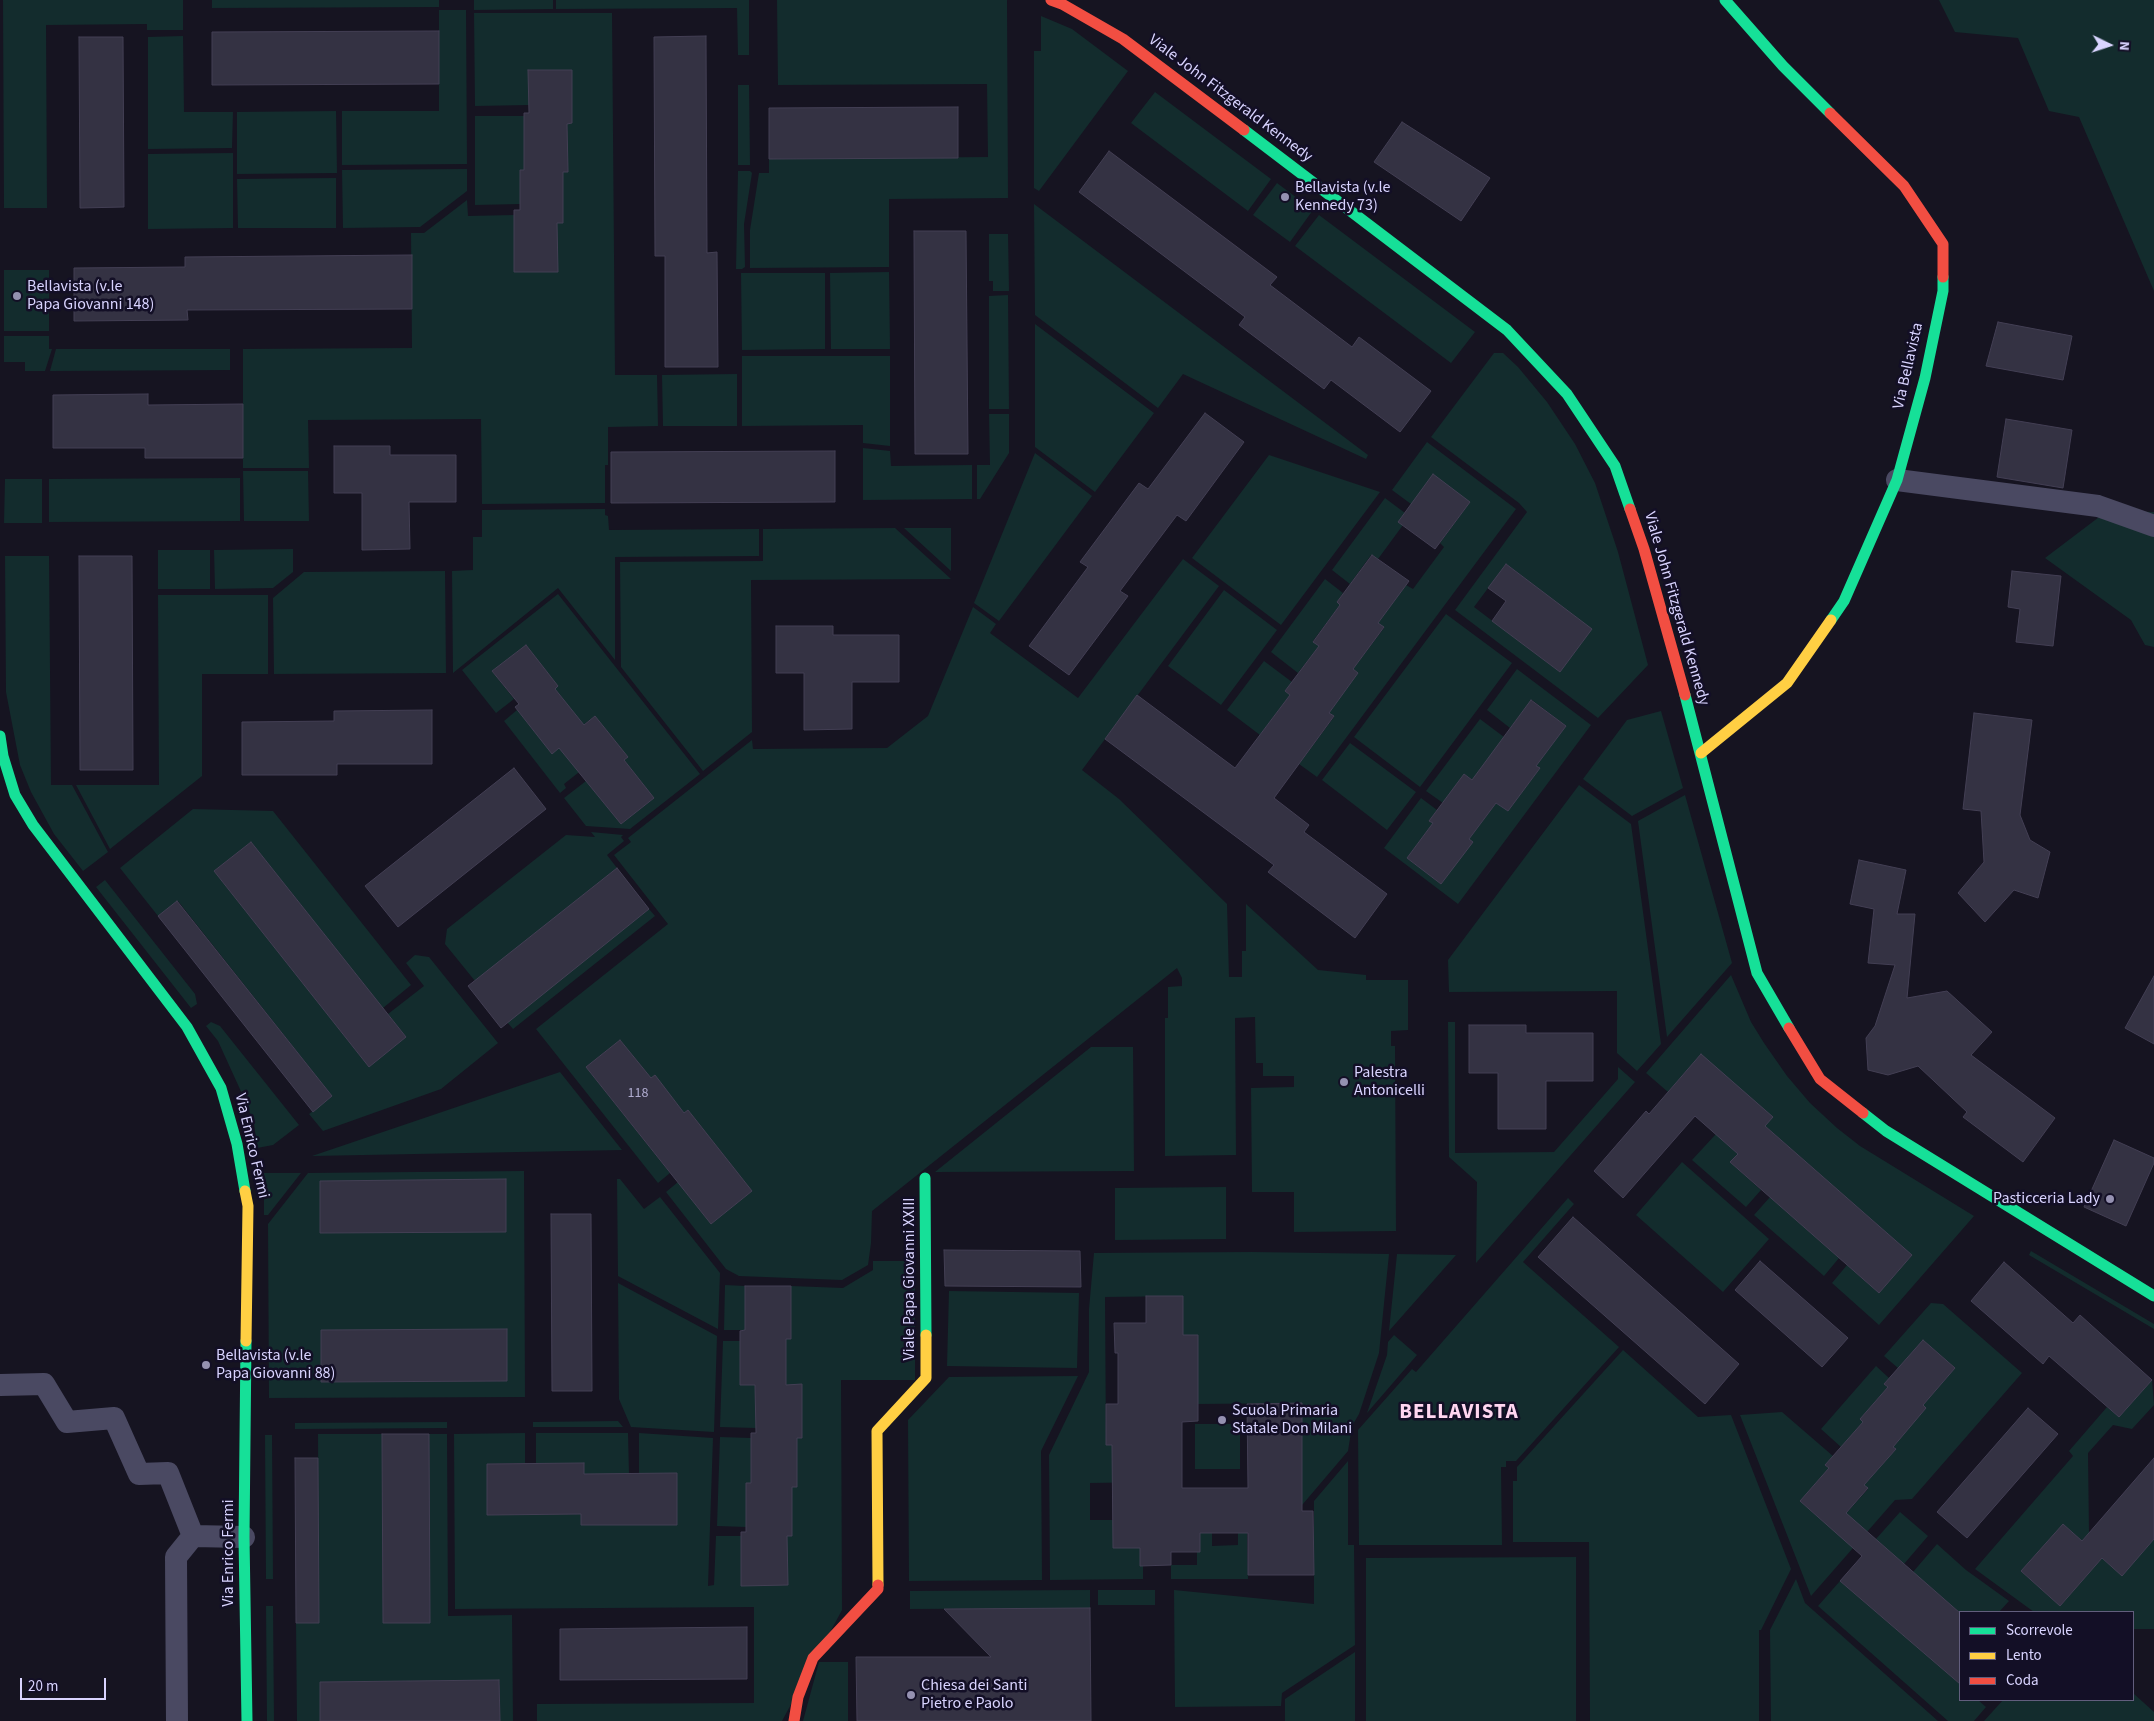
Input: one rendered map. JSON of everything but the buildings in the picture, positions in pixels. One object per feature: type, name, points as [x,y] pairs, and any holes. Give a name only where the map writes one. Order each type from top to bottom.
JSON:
[{"type":"street","name":"Viale John Fitzgerald Kennedy","points":[[1050,0],[1062,4],[1123,39],[1499,323],[1567,394],[1615,466],[1644,549],[1701,753],[1757,973],[1820,1079],[1886,1131],[2154,1296]]},
{"type":"street","name":"Via Bellavista","points":[[1701,753],[1787,683],[1844,601],[1897,480],[1925,378],[1943,291],[1943,244],[1904,186],[1783,66],[1725,0]]},
{"type":"street","points":[[1897,480],[2098,506],[2154,526]]},
{"type":"street","name":"Via Enrico Fermi","points":[[0,736],[3,756],[15,795],[33,824],[187,1027],[220,1088],[240,1158],[248,1206],[244,1537],[247,1721]]},
{"type":"street","name":"Viale Papa Giovanni XXIII","points":[[794,1721],[798,1697],[813,1658],[878,1589],[877,1431],[926,1378],[926,1178]]},
{"type":"street","points":[[0,1386],[44,1384],[67,1422],[114,1418],[139,1474],[168,1473],[193,1536]]},
{"type":"street","points":[[193,1536],[244,1537]]},
{"type":"street","points":[[177,1721],[176,1557],[193,1536]]},
{"type":"green space","points":[[3,0],[183,0],[183,30],[147,30],[147,24],[46,25],[47,208],[4,208]]},
{"type":"green space","points":[[212,0],[439,0],[439,7],[212,8]]},
{"type":"green space","points":[[474,0],[553,0],[553,9],[474,10]]},
{"type":"green space","points":[[556,0],[749,0],[749,55],[738,55],[737,8],[556,9]]},
{"type":"green space","points":[[777,0],[1007,0],[1008,198],[889,199],[889,267],[750,268],[750,230],[759,173],[769,173],[769,159],[988,157],[987,84],[778,85]]},
{"type":"green space","points":[[1939,0],[2154,0],[2154,291],[2079,117],[2049,111],[2018,38],[1955,32]]},
{"type":"green space","points":[[439,10],[466,10],[467,164],[342,165],[342,111],[439,111]]},
{"type":"green space","points":[[474,13],[612,13],[615,375],[657,375],[658,426],[608,427],[605,503],[482,504],[481,419],[308,420],[309,468],[243,468],[243,349],[412,348],[411,233],[424,233],[467,200],[468,216],[514,215],[514,272],[557,272],[557,223],[563,223],[563,172],[568,172],[567,124],[529,105],[475,106]]},
{"type":"green space","points":[[1041,16],[1072,29],[1128,71],[1039,191],[1034,188],[1034,51],[1041,51]]},
{"type":"green space","points":[[183,36],[184,112],[233,112],[232,148],[148,149],[148,37]]},
{"type":"green space","points":[[738,85],[749,85],[750,165],[738,165]]},
{"type":"green space","points":[[1155,92],[1271,179],[1248,211],[1131,123]]},
{"type":"green space","points":[[336,111],[337,173],[237,174],[237,112]]},
{"type":"green space","points":[[475,116],[524,116],[524,170],[520,170],[520,204],[475,205]]},
{"type":"green space","points":[[233,153],[233,228],[148,229],[148,154]]},
{"type":"green space","points":[[467,169],[467,191],[420,227],[343,228],[342,170]]},
{"type":"green space","points":[[738,171],[750,171],[752,173],[744,224],[745,267],[742,269],[736,269]]},
{"type":"green space","points":[[336,178],[336,228],[238,228],[237,179]]},
{"type":"green space","points":[[1277,183],[1313,210],[1290,242],[1253,215]]},
{"type":"green space","points":[[1034,204],[1368,455],[1366,459],[1183,374],[1158,408],[1035,315]]},
{"type":"green space","points":[[1319,215],[1475,332],[1451,363],[1295,246]]},
{"type":"green space","points":[[989,234],[1008,234],[1009,291],[993,291],[993,281],[989,281]]},
{"type":"green space","points":[[4,270],[49,270],[49,331],[4,331]]},
{"type":"green space","points":[[889,272],[890,349],[831,349],[830,273]]},
{"type":"green space","points":[[741,273],[825,273],[825,349],[742,350]]},
{"type":"green space","points":[[1008,295],[1009,409],[989,409],[989,296]]},
{"type":"green space","points":[[1035,324],[1154,413],[1095,492],[1035,447]]},
{"type":"green space","points":[[4,336],[49,336],[49,349],[52,349],[45,371],[25,371],[25,362],[4,362]]},
{"type":"green space","points":[[56,349],[230,349],[230,370],[50,371]]},
{"type":"green space","points":[[1494,353],[1503,353],[1518,367],[1547,402],[1575,444],[1595,483],[1618,552],[1648,665],[1598,718],[1455,610],[1527,512],[1519,503],[1431,437]],"holes":[[[1506,564],[1591,629],[1560,672],[1474,607]]]},
{"type":"green space","points":[[742,356],[890,356],[890,446],[863,443],[863,425],[742,426]]},
{"type":"green space","points":[[737,374],[737,426],[663,426],[662,375]]},
{"type":"green space","points":[[989,414],[1009,414],[1009,453],[980,499],[977,499],[977,465],[990,465]]},
{"type":"green space","points":[[1427,442],[1516,509],[1317,777],[1299,764],[1334,717],[1329,713],[1358,673],[1353,669],[1384,628],[1378,623],[1406,585],[1413,589],[1444,547],[1440,543],[1470,502],[1411,504],[1392,490]]},
{"type":"green space","points":[[863,448],[890,451],[891,466],[972,465],[972,499],[863,500]]},
{"type":"green space","points":[[1035,453],[1092,496],[999,621],[974,603]]},
{"type":"green space","points":[[1269,455],[1380,492],[1281,625],[1192,558]]},
{"type":"green space","points":[[243,471],[308,471],[309,521],[244,521]]},
{"type":"green space","points":[[240,478],[240,521],[49,522],[49,479]]},
{"type":"green space","points":[[5,479],[42,479],[42,523],[4,523]]},
{"type":"green space","points":[[1385,498],[1405,513],[1403,525],[1378,559],[1371,555],[1350,584],[1332,570]]},
{"type":"green space","points":[[605,509],[605,515],[608,516],[609,530],[759,529],[759,556],[615,557],[615,660],[558,588],[453,673],[452,571],[473,570],[473,537],[482,537],[482,510]]},
{"type":"green space","points":[[2107,511],[2154,512],[2154,647],[2145,645],[2131,620],[2045,558]]},
{"type":"green space","points":[[895,528],[951,579],[751,580],[752,732],[703,771],[621,667],[620,562],[763,561],[763,529]]},
{"type":"green space","points":[[904,528],[951,528],[951,571]]},
{"type":"green space","points":[[293,549],[293,572],[273,588],[215,589],[214,550]]},
{"type":"green space","points":[[158,550],[210,550],[210,589],[158,589]]},
{"type":"green space","points":[[5,556],[49,556],[51,785],[72,785],[108,852],[83,871],[54,834],[31,792],[20,765],[6,692]]},
{"type":"green space","points":[[1183,559],[1219,586],[1082,770],[1119,799],[1227,904],[1229,977],[1242,977],[1242,951],[1246,951],[1246,904],[1318,970],[1366,975],[1366,980],[1408,980],[1408,1030],[1391,1031],[1391,1046],[1395,1046],[1396,1231],[1294,1232],[1294,1192],[1252,1192],[1251,1088],[1294,1087],[1294,1076],[1263,1076],[1263,1063],[1256,1063],[1255,1017],[1235,1018],[1236,1155],[1165,1156],[1165,1018],[1168,1018],[1168,987],[1182,986],[1182,978],[1177,968],[872,1211],[868,1265],[842,1280],[739,1276],[726,1269],[666,1192],[678,1182],[711,1224],[752,1191],[688,1110],[684,1113],[655,1076],[651,1078],[620,1040],[586,1067],[670,1173],[658,1183],[536,1029],[668,924],[614,855],[631,842],[628,838],[752,740],[753,749],[887,748],[928,716],[973,607],[996,624],[990,633],[1078,698]]},
{"type":"green space","points":[[445,571],[446,673],[274,674],[273,598],[304,572]]},
{"type":"green space","points":[[1325,579],[1343,593],[1337,602],[1340,605],[1313,641],[1319,646],[1298,673],[1271,652]]},
{"type":"green space","points":[[1224,590],[1277,630],[1221,705],[1168,666]]},
{"type":"green space","points":[[558,594],[700,774],[630,829],[586,826],[564,798],[586,781],[621,824],[654,798],[624,760],[628,757],[595,716],[583,725],[555,689],[558,686],[526,645],[492,671],[514,699],[496,713],[462,670]]},
{"type":"green space","points":[[158,595],[268,595],[268,674],[202,674],[202,776],[110,849],[76,785],[159,785]]},
{"type":"green space","points":[[1446,614],[1512,663],[1420,787],[1354,737]]},
{"type":"green space","points":[[1264,661],[1292,682],[1285,691],[1290,695],[1260,735],[1227,710]]},
{"type":"green space","points":[[1517,669],[1591,725],[1458,904],[1384,848],[1421,798],[1437,810],[1429,821],[1433,823],[1407,858],[1441,884],[1469,839],[1496,803],[1508,811],[1539,769],[1536,766],[1566,726],[1532,700],[1510,728],[1487,710]]},
{"type":"green space","points":[[517,710],[552,753],[564,744],[583,769],[564,784],[566,788],[560,793],[504,721]]},
{"type":"green space","points":[[1661,711],[1683,788],[1632,816],[1583,779],[1627,720]]},
{"type":"green space","points":[[1480,719],[1504,737],[1475,782],[1464,774],[1443,803],[1426,791]]},
{"type":"green space","points":[[1350,743],[1416,792],[1387,830],[1322,780]]},
{"type":"green space","points":[[1579,785],[1631,824],[1661,1044],[1637,1071],[1617,1053],[1617,991],[1449,992],[1448,960]]},
{"type":"green space","points":[[1685,795],[1732,963],[1667,1037],[1638,821]]},
{"type":"green space","points":[[193,809],[273,811],[411,985],[383,1008],[251,842],[214,871],[369,1067],[406,1037],[388,1014],[424,986],[406,963],[415,955],[429,957],[498,1043],[441,1089],[323,1131],[309,1114],[332,1096],[178,901],[158,916],[120,868]]},
{"type":"green space","points":[[591,832],[623,835],[621,837],[624,841],[607,855],[617,868],[475,981],[445,944],[447,929],[566,835],[595,837]]},
{"type":"green space","points":[[105,880],[195,994],[197,1004],[191,1008],[96,887]]},
{"type":"green space","points":[[649,909],[655,916],[513,1029],[507,1022]]},
{"type":"green space","points":[[1731,975],[1751,1022],[1787,1076],[1810,1103],[1860,1146],[1974,1216],[1879,1325],[1832,1283],[1847,1265],[1879,1293],[1912,1255],[1765,1126],[1701,1054],[1668,1092],[1646,1073]]},
{"type":"green space","points":[[211,1022],[220,1026],[299,1125],[273,1145],[257,1148],[254,1123],[244,1098],[218,1041],[206,1026]]},
{"type":"green space","points":[[1448,1022],[1455,1022],[1455,1153],[1554,1152],[1618,1079],[1618,1067],[1635,1082],[1476,1263],[1477,1182],[1449,1157]]},
{"type":"green space","points":[[1091,1047],[1133,1047],[1134,1171],[935,1172]]},
{"type":"green space","points":[[560,1072],[622,1150],[312,1156]]},
{"type":"green space","points":[[1716,1134],[1738,1154],[1730,1162],[1761,1190],[1746,1207],[1692,1160]]},
{"type":"green space","points":[[1682,1162],[1769,1239],[1723,1292],[1636,1215]]},
{"type":"green space","points":[[524,1171],[525,1397],[269,1398],[268,1224],[308,1173]],"holes":[[[321,1330],[507,1381],[322,1382]]]},
{"type":"green space","points":[[264,1173],[301,1173],[268,1215],[264,1215]]},
{"type":"green space","points":[[617,1179],[620,1179],[644,1209],[660,1197],[720,1273],[718,1329],[618,1276]]},
{"type":"green space","points":[[1226,1187],[1226,1239],[1115,1240],[1115,1188]]},
{"type":"green space","points":[[1770,1197],[1839,1258],[1824,1276],[1754,1215]]},
{"type":"green space","points":[[1568,1198],[1574,1204],[1523,1262],[1619,1347],[1516,1461],[1506,1461],[1506,1467],[1501,1467],[1502,1545],[1359,1545],[1358,1430],[1412,1369],[1416,1372]]},
{"type":"green space","points":[[2031,1251],[2154,1324],[2154,1329],[2029,1255]]},
{"type":"green space","points":[[1252,1252],[1389,1254],[1379,1353],[1359,1414],[1352,1426],[1348,1451],[1297,1511],[1302,1485],[1302,1403],[1198,1404],[1198,1336],[1183,1335],[1183,1296],[1105,1297],[1106,1445],[1142,1444],[1152,1482],[1090,1483],[1090,1520],[1113,1520],[1140,1548],[1140,1565],[1143,1566],[1143,1579],[1050,1580],[1049,1455],[1089,1372],[1089,1309],[1094,1253]]},
{"type":"green space","points":[[1397,1254],[1456,1255],[1389,1331]]},
{"type":"green space","points":[[873,1261],[915,1261],[915,1380],[841,1380],[842,1610],[782,1721],[537,1721],[537,1704],[754,1703],[754,1607],[455,1609],[454,1434],[525,1433],[525,1463],[487,1464],[488,1515],[581,1514],[581,1525],[677,1524],[677,1474],[639,1474],[639,1433],[713,1438],[708,1586],[714,1585],[716,1536],[741,1536],[742,1585],[787,1585],[787,1536],[792,1536],[792,1487],[797,1486],[797,1438],[802,1438],[802,1385],[786,1385],[786,1339],[791,1339],[791,1286],[843,1288],[873,1270]]},
{"type":"green space","points":[[618,1283],[717,1336],[714,1432],[631,1427],[619,1399]]},
{"type":"green space","points":[[725,1285],[745,1286],[745,1330],[724,1330]]},
{"type":"green space","points":[[949,1291],[1079,1293],[1077,1368],[947,1366]]},
{"type":"green space","points":[[1931,1303],[1943,1304],[2022,1373],[1912,1499],[1895,1500],[1811,1596],[1740,1415],[1782,1412],[1833,1456],[1825,1465],[1829,1468],[1800,1501],[1832,1529],[1868,1489],[1864,1485],[1896,1449],[1893,1447],[1926,1408],[1923,1405],[1955,1368],[1923,1340],[1898,1368],[1884,1356]]},
{"type":"green space","points":[[1394,1335],[1417,1355],[1367,1413],[1387,1355],[1388,1342]]},
{"type":"green space","points":[[723,1341],[740,1341],[740,1385],[755,1385],[756,1428],[720,1427]]},
{"type":"green space","points":[[1623,1350],[1698,1417],[1731,1415],[1791,1569],[1761,1630],[1759,1630],[1759,1721],[1590,1721],[1589,1542],[1513,1542],[1513,1481],[1517,1481],[1517,1467]]},
{"type":"green space","points":[[1876,1366],[1889,1378],[1884,1384],[1888,1387],[1860,1419],[1863,1422],[1841,1447],[1821,1429]]},
{"type":"green space","points":[[1078,1376],[1041,1451],[1042,1580],[909,1581],[908,1420],[949,1377]]},
{"type":"green space","points":[[2152,1380],[2154,1405],[2132,1429],[2113,1425],[2088,1453],[2089,1533],[2082,1541],[2063,1524],[2021,1571],[2060,1606],[2102,1558],[2122,1575],[2154,1539],[2154,1629],[2134,1629],[2134,1611],[2033,1611],[1975,1569],[2073,1456],[2069,1451],[2107,1407],[2119,1417]]},
{"type":"green space","points":[[618,1421],[623,1427],[533,1427],[533,1422]]},
{"type":"green space","points":[[447,1422],[447,1428],[295,1429],[295,1423]]},
{"type":"green space","points":[[1195,1424],[1240,1424],[1240,1469],[1195,1469]]},
{"type":"green space","points":[[536,1433],[628,1433],[629,1474],[584,1474],[584,1463],[536,1463]]},
{"type":"green space","points":[[318,1434],[382,1434],[383,1623],[430,1622],[429,1434],[447,1434],[448,1616],[512,1615],[513,1721],[500,1721],[499,1680],[320,1682],[320,1721],[297,1721],[296,1623],[319,1623]]},
{"type":"green space","points":[[265,1435],[272,1435],[273,1579],[266,1579]]},
{"type":"green space","points":[[720,1437],[751,1438],[751,1483],[746,1483],[746,1527],[717,1526]]},
{"type":"green space","points":[[1348,1461],[1348,1545],[1354,1545],[1355,1645],[1282,1693],[1281,1706],[1175,1707],[1174,1590],[1314,1604],[1314,1501]]},
{"type":"green space","points":[[1900,1512],[1928,1536],[1904,1564],[1876,1539]]},
{"type":"green space","points":[[1199,1513],[1212,1533],[1212,1546],[1238,1545],[1238,1533],[1247,1532],[1248,1579],[1171,1579],[1171,1565],[1197,1565],[1197,1552],[1200,1552]]},
{"type":"green space","points":[[1937,1544],[1966,1570],[2009,1601],[2000,1611],[1959,1612],[1913,1572]]},
{"type":"green space","points":[[1576,1557],[1576,1721],[1366,1721],[1366,1558]]},
{"type":"green space","points":[[1796,1579],[1805,1603],[1938,1721],[1771,1721],[1770,1630]]},
{"type":"green space","points":[[1840,1581],[1959,1683],[1959,1701],[1979,1701],[1986,1707],[1974,1721],[1948,1721],[1818,1606]]},
{"type":"green space","points":[[1090,1590],[1090,1608],[910,1609],[910,1591]]},
{"type":"green space","points":[[1098,1590],[1155,1590],[1155,1605],[1098,1605]]},
{"type":"green space","points":[[266,1606],[273,1606],[274,1721],[267,1721]]},
{"type":"green space","points":[[1355,1652],[1355,1721],[1285,1721],[1285,1699]]},
{"type":"green space","points":[[819,1662],[848,1662],[848,1721],[803,1721]]},
{"type":"green space","points":[[2134,1694],[2154,1712],[2154,1721],[1984,1721],[2002,1701],[2134,1701]]},
{"type":"traffic: fast","points":[[1725,0],[1783,66],[1830,113]]},
{"type":"traffic: fast","points":[[1244,130],[1507,330],[1567,394],[1615,466],[1630,509]]},
{"type":"traffic: fast","points":[[1831,620],[1844,601],[1897,480],[1925,378],[1943,291],[1943,277]]},
{"type":"traffic: fast","points":[[1685,695],[1757,973],[1789,1028]]},
{"type":"traffic: fast","points":[[0,736],[3,756],[15,795],[33,825],[187,1027],[221,1088],[237,1144],[245,1191]]},
{"type":"traffic: fast","points":[[1863,1113],[1886,1131],[2154,1296]]},
{"type":"traffic: fast","points":[[925,1178],[926,1335]]},
{"type":"traffic: fast","points":[[246,1341],[244,1537],[247,1721]]},
{"type":"traffic: slow","points":[[1701,753],[1787,683],[1831,620]]},
{"type":"traffic: slow","points":[[245,1191],[248,1206],[246,1341]]},
{"type":"traffic: slow","points":[[878,1585],[877,1431],[926,1378],[926,1335]]},
{"type":"traffic: jam","points":[[1051,0],[1062,4],[1123,39],[1244,130]]},
{"type":"traffic: jam","points":[[1830,113],[1904,186],[1943,244],[1943,277]]},
{"type":"traffic: jam","points":[[1630,509],[1644,549],[1685,695]]},
{"type":"traffic: jam","points":[[1789,1028],[1820,1079],[1863,1113]]},
{"type":"traffic: jam","points":[[794,1721],[798,1697],[813,1658],[878,1589],[878,1585]]},
{"type":"place","name":"Bellavista (v.le Kennedy 73)","points":[[1285,197]]},
{"type":"place","name":"Bellavista (v.le Papa Giovanni 148)","points":[[17,296]]},
{"type":"place","name":"Palestra Antonicelli","points":[[1344,1082]]},
{"type":"place","name":"Pasticceria Lady","points":[[2110,1199]]},
{"type":"place","name":"Bellavista (v.le Papa Giovanni 88)","points":[[206,1365]]},
{"type":"place","name":"Scuola Primaria Statale Don Milani","points":[[1222,1420]]},
{"type":"place","name":"Chiesa dei Santi Pietro e Paolo","points":[[911,1695]]},
{"type":"district","name":"BELLAVISTA","points":[[1459,1413]]}]
